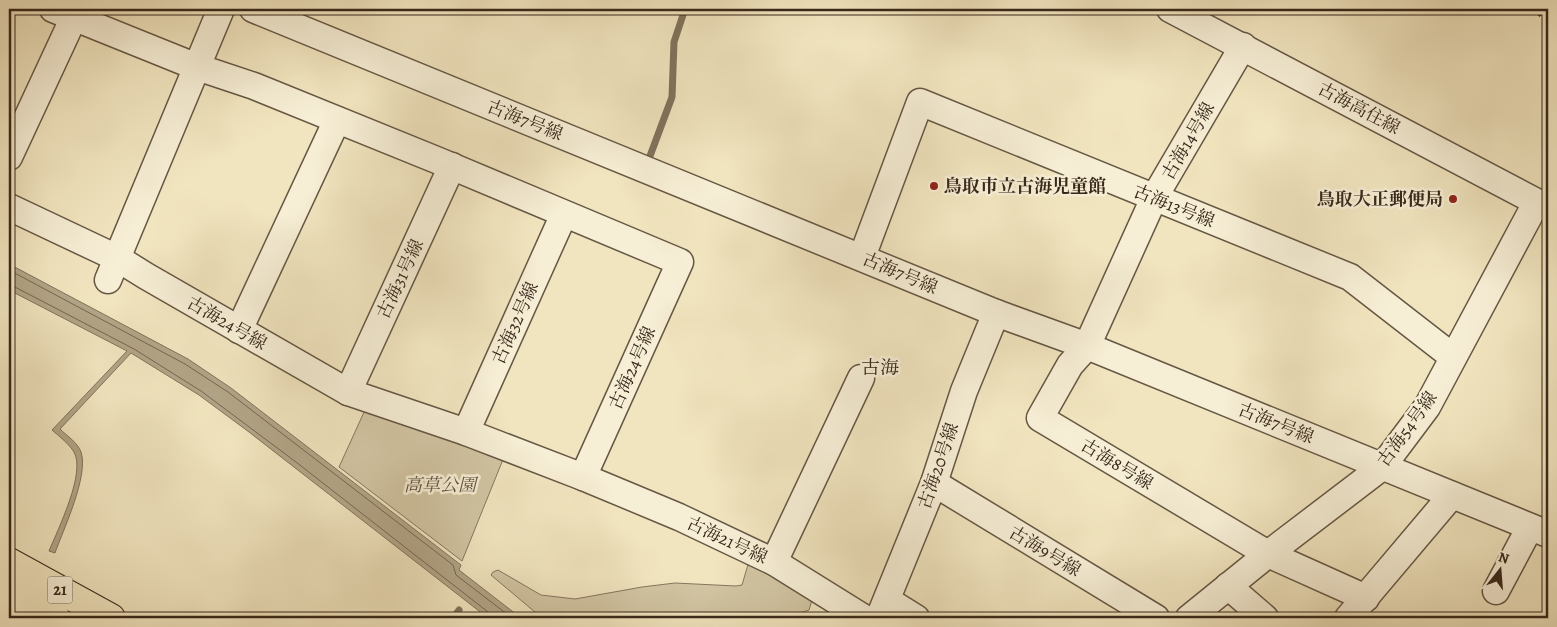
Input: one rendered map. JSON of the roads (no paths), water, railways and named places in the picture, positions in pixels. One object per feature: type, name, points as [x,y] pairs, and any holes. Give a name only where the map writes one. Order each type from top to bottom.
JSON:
[{"type":"main road","name":"21","points":[[9,562],[112,618]]},
{"type":"main road","name":"21","points":[[9,592],[56,618]]},
{"type":"street","points":[[113,269],[196,67],[222,9]]},
{"type":"street","name":"古海7号線","points":[[253,9],[996,313],[1087,346],[1539,530]]},
{"type":"street","name":"古海高住線","points":[[1170,9],[1542,206]]},
{"type":"street","points":[[9,157],[63,13]]},
{"type":"street","name":"古海24号線","points":[[9,207],[113,269],[239,330],[348,392],[466,432],[583,477],[680,262],[452,166],[254,86],[196,67],[63,13]]},
{"type":"street","name":"古海14号線","points":[[1087,346],[1154,198],[1243,46]]},
{"type":"street","name":"古海13号線","points":[[862,257],[920,102],[1350,277],[1453,356]]},
{"type":"street","points":[[239,330],[337,120]]},
{"type":"street","name":"古海31号線","points":[[348,392],[452,166]]},
{"type":"street","name":"古海54号線","points":[[1189,618],[1268,554],[1382,467],[1427,406],[1453,356],[1542,206]]},
{"type":"street","name":"古海32号線","points":[[466,432],[564,214]]},
{"type":"street","name":"古海20号線","points":[[883,609],[934,483],[964,391],[996,313]]},
{"type":"street","name":"古海8号線","points":[[1087,346],[1070,365],[1040,418],[1268,554]]},
{"type":"street","points":[[774,562],[862,378]]},
{"type":"street","name":"古海21号線","points":[[583,477],[679,517],[774,562],[864,618]]},
{"type":"street","name":"古海9号線","points":[[934,483],[1156,618]]},
{"type":"street","points":[[1348,618],[1452,495]]},
{"type":"street","points":[[1496,591],[1539,530]]},
{"type":"street","points":[[1268,554],[1366,598]]},
{"type":"street","points":[[1228,586],[1265,618]]},
{"type":"street","points":[[883,609],[916,618]]},
{"type":"water","points":[[9,264],[188,359],[231,388],[461,565],[459,570],[521,618],[488,618],[249,432],[199,395],[131,353],[60,429],[80,449],[83,462],[74,503],[55,553],[49,551],[74,487],[77,461],[72,449],[52,430],[127,351],[9,290]]},
{"type":"waterway","points":[[650,156],[672,97],[674,42],[685,9]]},
{"type":"waterway","points":[[453,618],[459,610]]},
{"type":"railway","points":[[1535,9],[1548,24]]},
{"type":"place","name":"鳥取市立古海児童館","points":[[934,186]]},
{"type":"place","name":"鳥取大正郵便局","points":[[1453,199]]},
{"type":"district","name":"古海","points":[[880,368]]},
{"type":"park label","name":"高草公園","points":[[440,485]]}]
